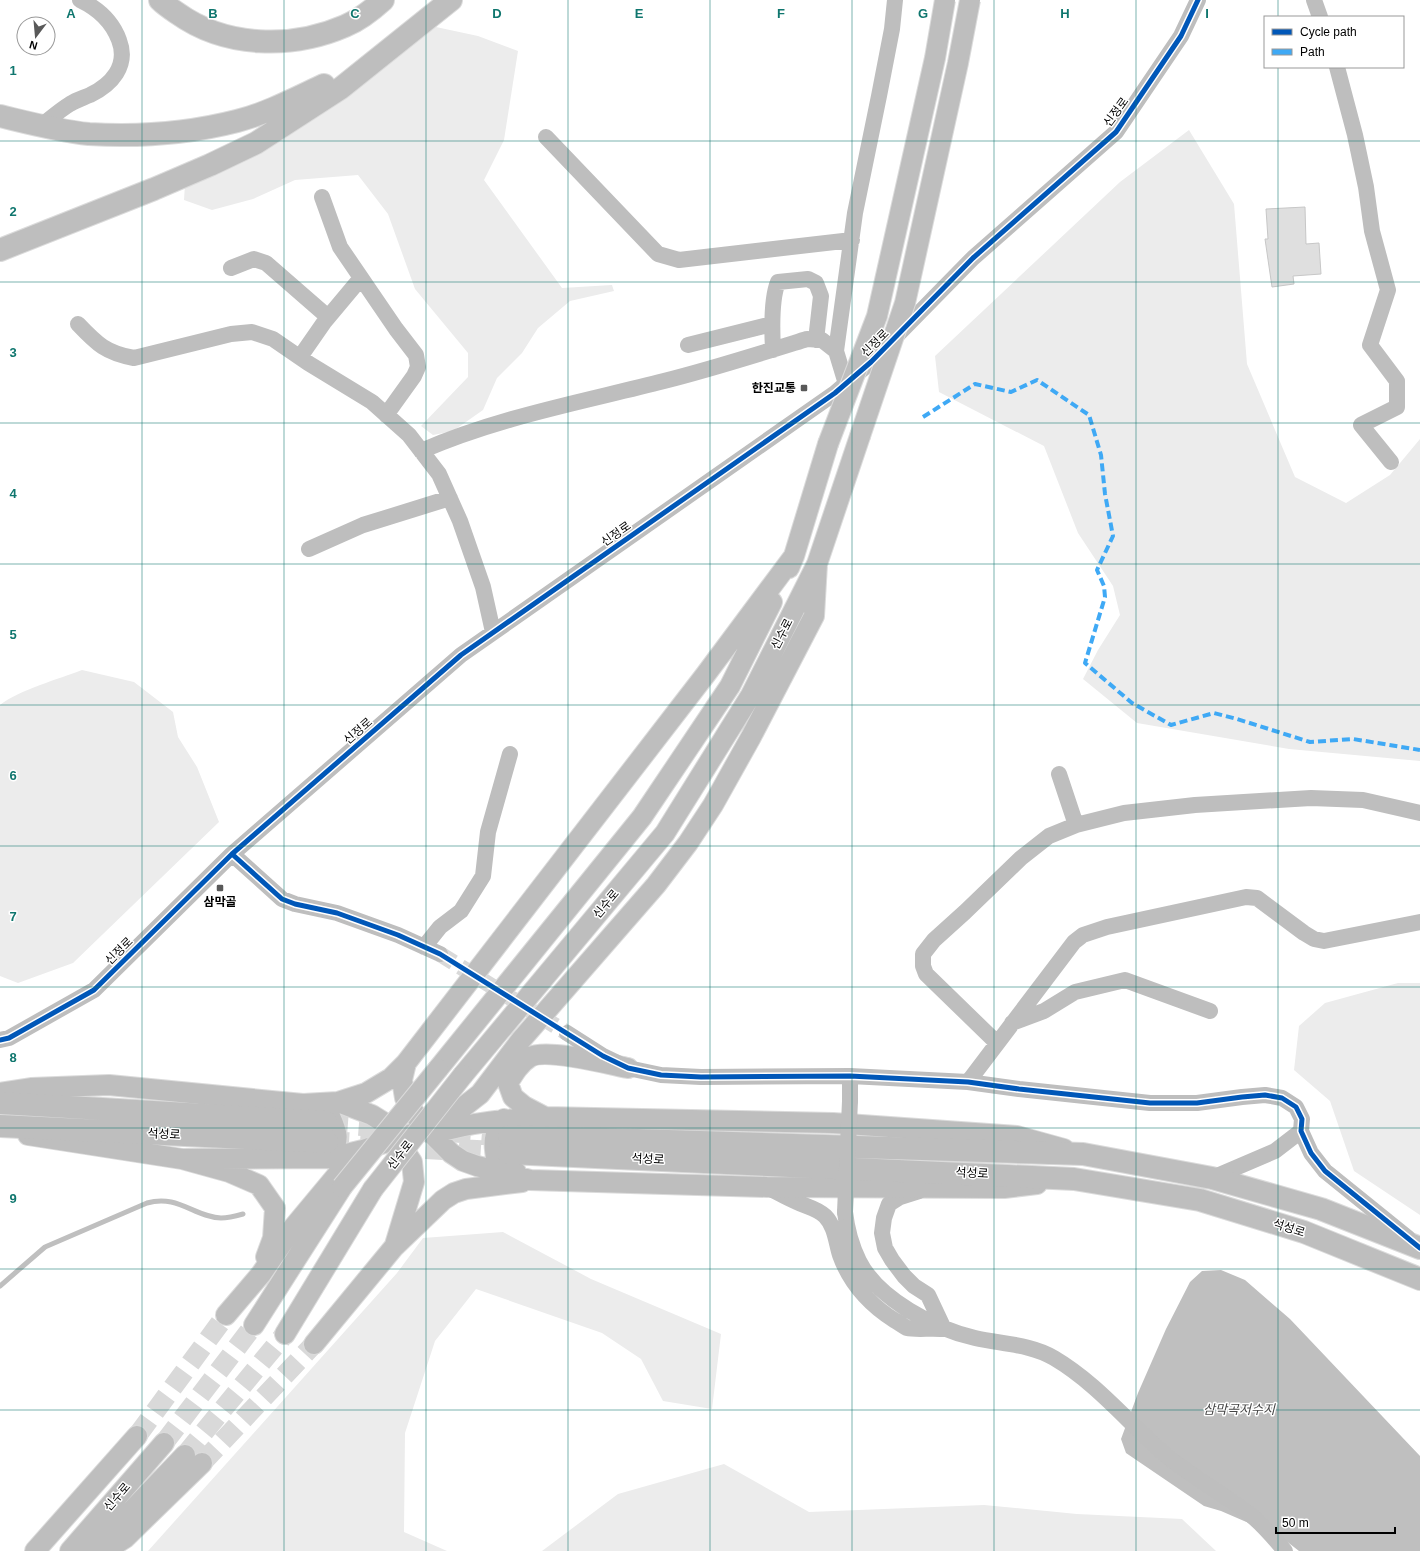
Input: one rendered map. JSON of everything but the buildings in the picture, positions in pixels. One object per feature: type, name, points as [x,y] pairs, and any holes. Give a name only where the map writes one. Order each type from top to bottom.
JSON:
[{"type":"highway","points":[[160,0],[184,18],[203,28],[224,36],[269,42],[291,41],[318,35],[346,25],[369,12],[383,0]]},
{"type":"highway","points":[[0,250],[154,189],[210,165],[256,142],[341,88],[395,43],[451,0]]},
{"type":"highway","points":[[0,116],[41,126],[89,134],[131,135],[189,131],[238,120],[286,104],[338,78],[395,43]]},
{"type":"highway","name":"석성로","points":[[0,1103],[328,1141]]},
{"type":"highway","name":"석성로","points":[[0,1126],[328,1141]]},
{"type":"highway","name":"석성로","points":[[507,1136],[1083,1154],[1212,1178],[1321,1209],[1420,1248]]},
{"type":"highway","name":"석성로","points":[[507,1136],[1074,1179],[1200,1200],[1304,1232],[1420,1279]]},
{"type":"main road","name":"신수로","points":[[254,1325],[342,1187],[642,817],[730,686],[794,556],[828,444],[877,316],[931,73],[945,0]]},
{"type":"main road","name":"신수로","points":[[285,1334],[373,1189],[463,1075],[665,833],[751,695],[817,564],[905,303],[958,63],[970,0]]},
{"type":"main road","points":[[0,1093],[31,1088],[109,1085],[303,1104],[338,1102],[366,1093],[392,1078],[406,1063],[706,674],[794,556]]},
{"type":"main road","points":[[430,1132],[480,1094],[521,1040],[656,885],[688,844],[713,805],[814,616],[817,564]]},
{"type":"main road","points":[[521,1040],[508,1073],[508,1083],[513,1097],[524,1106],[545,1117],[833,1123],[1017,1136],[1083,1154]]},
{"type":"main road","points":[[508,1083],[520,1065],[530,1057],[539,1054],[568,1057],[628,1068]]},
{"type":"main road","points":[[406,1063],[402,1080],[405,1098],[420,1122],[451,1153],[463,1161],[477,1166],[530,1180],[767,1188],[1004,1188],[1074,1179]]},
{"type":"main road","points":[[338,1102],[372,1115],[388,1125],[412,1162],[414,1182],[394,1247]]},
{"type":"main road","points":[[303,1104],[329,1114],[337,1133],[336,1147],[328,1141]]},
{"type":"main road","points":[[182,1159],[328,1141],[363,1150],[399,1142],[430,1132],[467,1125],[507,1136],[545,1117]]},
{"type":"main road","points":[[507,1136],[497,1128],[493,1145],[497,1162],[530,1180]]},
{"type":"main road","points":[[0,1130],[60,1141],[182,1159],[229,1172],[259,1185],[275,1208],[273,1238],[261,1274]]},
{"type":"main road","points":[[226,1315],[261,1274],[292,1228],[337,1175],[361,1160],[399,1142]]},
{"type":"main road","points":[[314,1344],[394,1247],[431,1210],[454,1193],[466,1189],[512,1184],[530,1180]]},
{"type":"main road","points":[[35,1551],[137,1436]]},
{"type":"main road","name":"신수로","points":[[70,1551],[164,1443]]},
{"type":"main road","name":"신수로","points":[[93,1551],[193,1459],[125,1538],[105,1551]]},
{"type":"street","points":[[41,126],[70,104],[106,86],[117,74],[122,61],[122,46],[116,32],[107,18],[93,6],[80,0]]},
{"type":"street","points":[[846,384],[836,351],[855,213],[884,74],[892,29],[895,0]]},
{"type":"street","name":"신정로","points":[[0,1040],[9,1038],[94,990],[232,854],[461,655],[846,384],[871,362],[973,258],[1116,132],[1181,36],[1198,0]]},
{"type":"street","points":[[1314,0],[1320,16]]},
{"type":"street","points":[[1337,68],[1366,187],[1372,231],[1388,290],[1370,345],[1397,382],[1397,407],[1361,425],[1390,462]]},
{"type":"street","points":[[546,137],[658,254],[679,260],[852,240]]},
{"type":"street","points":[[322,197],[340,247],[396,329],[416,355],[418,367],[414,376],[386,414]]},
{"type":"street","points":[[231,268],[254,259],[266,263],[328,317]]},
{"type":"street","points":[[300,357],[328,317],[361,278]]},
{"type":"street","points":[[773,350],[772,324],[775,289],[778,282],[808,279],[816,283],[820,296],[816,340]]},
{"type":"street","points":[[78,324],[96,343],[119,355],[134,358],[231,334],[252,332],[273,338],[300,357],[372,402],[409,435],[439,474],[460,521],[483,587],[493,632]]},
{"type":"street","points":[[688,345],[772,324]]},
{"type":"street","points":[[421,451],[456,436],[496,424],[665,381],[807,339],[822,340],[836,351]]},
{"type":"street","points":[[309,549],[363,525],[450,498]]},
{"type":"street","points":[[424,947],[440,927],[461,911],[483,876],[488,832],[510,754]]},
{"type":"street","points":[[1059,774],[1076,825]]},
{"type":"street","points":[[997,1043],[926,974],[923,966],[923,954],[934,940],[1021,858],[1049,836],[1076,825],[1124,813],[1195,805],[1311,798],[1363,800],[1420,813]]},
{"type":"street","points":[[232,854],[282,899],[295,904],[337,913],[398,935],[440,954]]},
{"type":"street","points":[[968,1082],[1074,942],[1083,935],[1107,927],[1246,898],[1257,898],[1304,933],[1314,939],[1324,941],[1420,922]]},
{"type":"street","points":[[1012,1023],[1044,1011],[1075,992],[1125,980],[1210,1011]]},
{"type":"street","points":[[567,1033],[603,1056],[628,1068],[661,1076],[850,1076],[968,1082],[1150,1104],[1197,1103],[1242,1097],[1271,1096],[1282,1098],[1296,1107],[1302,1119],[1301,1131],[1311,1153],[1325,1171],[1420,1248]]},
{"type":"street","points":[[850,1076],[845,1212],[848,1234],[860,1263],[874,1282],[891,1297],[944,1329]]},
{"type":"street","points":[[1212,1178],[1275,1151],[1301,1131]]},
{"type":"street","points":[[767,1188],[817,1209],[826,1216],[834,1230],[836,1243],[842,1258],[857,1288],[869,1302],[885,1314],[907,1328],[944,1329],[975,1338],[1035,1350],[1053,1357],[1090,1382],[1169,1457],[1253,1516],[1285,1551]]},
{"type":"street","points":[[928,1188],[900,1197],[889,1204],[884,1218],[882,1233],[885,1248],[892,1260],[914,1286],[928,1295],[944,1329]]},
{"type":"shaded area","points":[[436,27],[478,36],[518,51],[504,140],[484,180],[562,288],[612,285],[614,291],[570,301],[538,328],[522,353],[497,378],[483,410],[453,431],[433,435],[421,426],[468,377],[468,353],[415,289],[388,214],[358,175],[295,180],[253,199],[212,210],[184,200],[185,184],[371,72]]},
{"type":"shaded area","points":[[1189,130],[1234,204],[1247,364],[1295,477],[1346,503],[1390,475],[1420,439],[1420,761],[1289,749],[1137,723],[1083,679],[1098,650],[1120,615],[1113,586],[1078,533],[1044,446],[939,392],[935,356],[1120,182]]},
{"type":"shaded area","points":[[82,670],[134,682],[173,712],[178,737],[197,767],[219,822],[73,963],[18,983],[0,976],[0,705],[18,694]]},
{"type":"shaded area","points":[[1398,983],[1420,983],[1420,1215],[1354,1171],[1330,1101],[1294,1070],[1299,1026],[1325,1003]]},
{"type":"shaded area","points":[[503,1232],[591,1279],[721,1334],[712,1409],[663,1401],[641,1359],[602,1333],[476,1289],[435,1341],[405,1433],[404,1532],[447,1551],[148,1551],[397,1273],[423,1238]]},
{"type":"shaded area","points":[[724,1464],[809,1512],[984,1505],[1077,1514],[1182,1519],[1216,1551],[542,1551],[618,1494]]},
{"type":"water","name":"삼막곡저수지","points":[[1221,1270],[1245,1280],[1290,1319],[1420,1456],[1420,1551],[1299,1551],[1281,1537],[1221,1511],[1204,1506],[1126,1453],[1121,1439],[1138,1393],[1166,1329],[1190,1282],[1202,1271]]},
{"type":"waterway","points":[[0,1286],[45,1247],[147,1203],[168,1201],[211,1217],[221,1218],[243,1214]]},
{"type":"tunnel","points":[[440,954],[567,1033]]},
{"type":"tunnel","points":[[326,1122],[400,1128]]},
{"type":"tunnel","points":[[449,1131],[509,1136]]},
{"type":"tunnel","points":[[327,1142],[508,1153]]},
{"type":"tunnel","points":[[137,1436],[226,1315]]},
{"type":"tunnel","points":[[164,1443],[254,1325]]},
{"type":"tunnel","points":[[185,1455],[285,1334]]},
{"type":"tunnel","points":[[202,1463],[314,1344]]},
{"type":"marked path","points":[[923,417],[975,384],[1011,392],[1037,380],[1089,415],[1101,455],[1105,494],[1113,536],[1097,570],[1104,586],[1105,597],[1085,663],[1132,703],[1171,725],[1214,713],[1310,742],[1353,739],[1420,750]]},
{"type":"cycle path","points":[[0,1040],[9,1038],[94,990],[232,854],[461,655],[835,393],[871,362],[973,258],[1116,132],[1181,36],[1198,0]]},
{"type":"cycle path","points":[[232,854],[282,899],[295,904],[337,913],[398,935],[440,954],[603,1056],[628,1068],[661,1075],[701,1077],[850,1076],[968,1082],[1150,1103],[1197,1103],[1265,1095],[1282,1098],[1296,1107],[1302,1119],[1301,1131],[1311,1153],[1325,1171],[1420,1248]]},
{"type":"place","name":"한진교통","points":[[804,388]]},
{"type":"place","name":"삼막골","points":[[220,888]]}]
